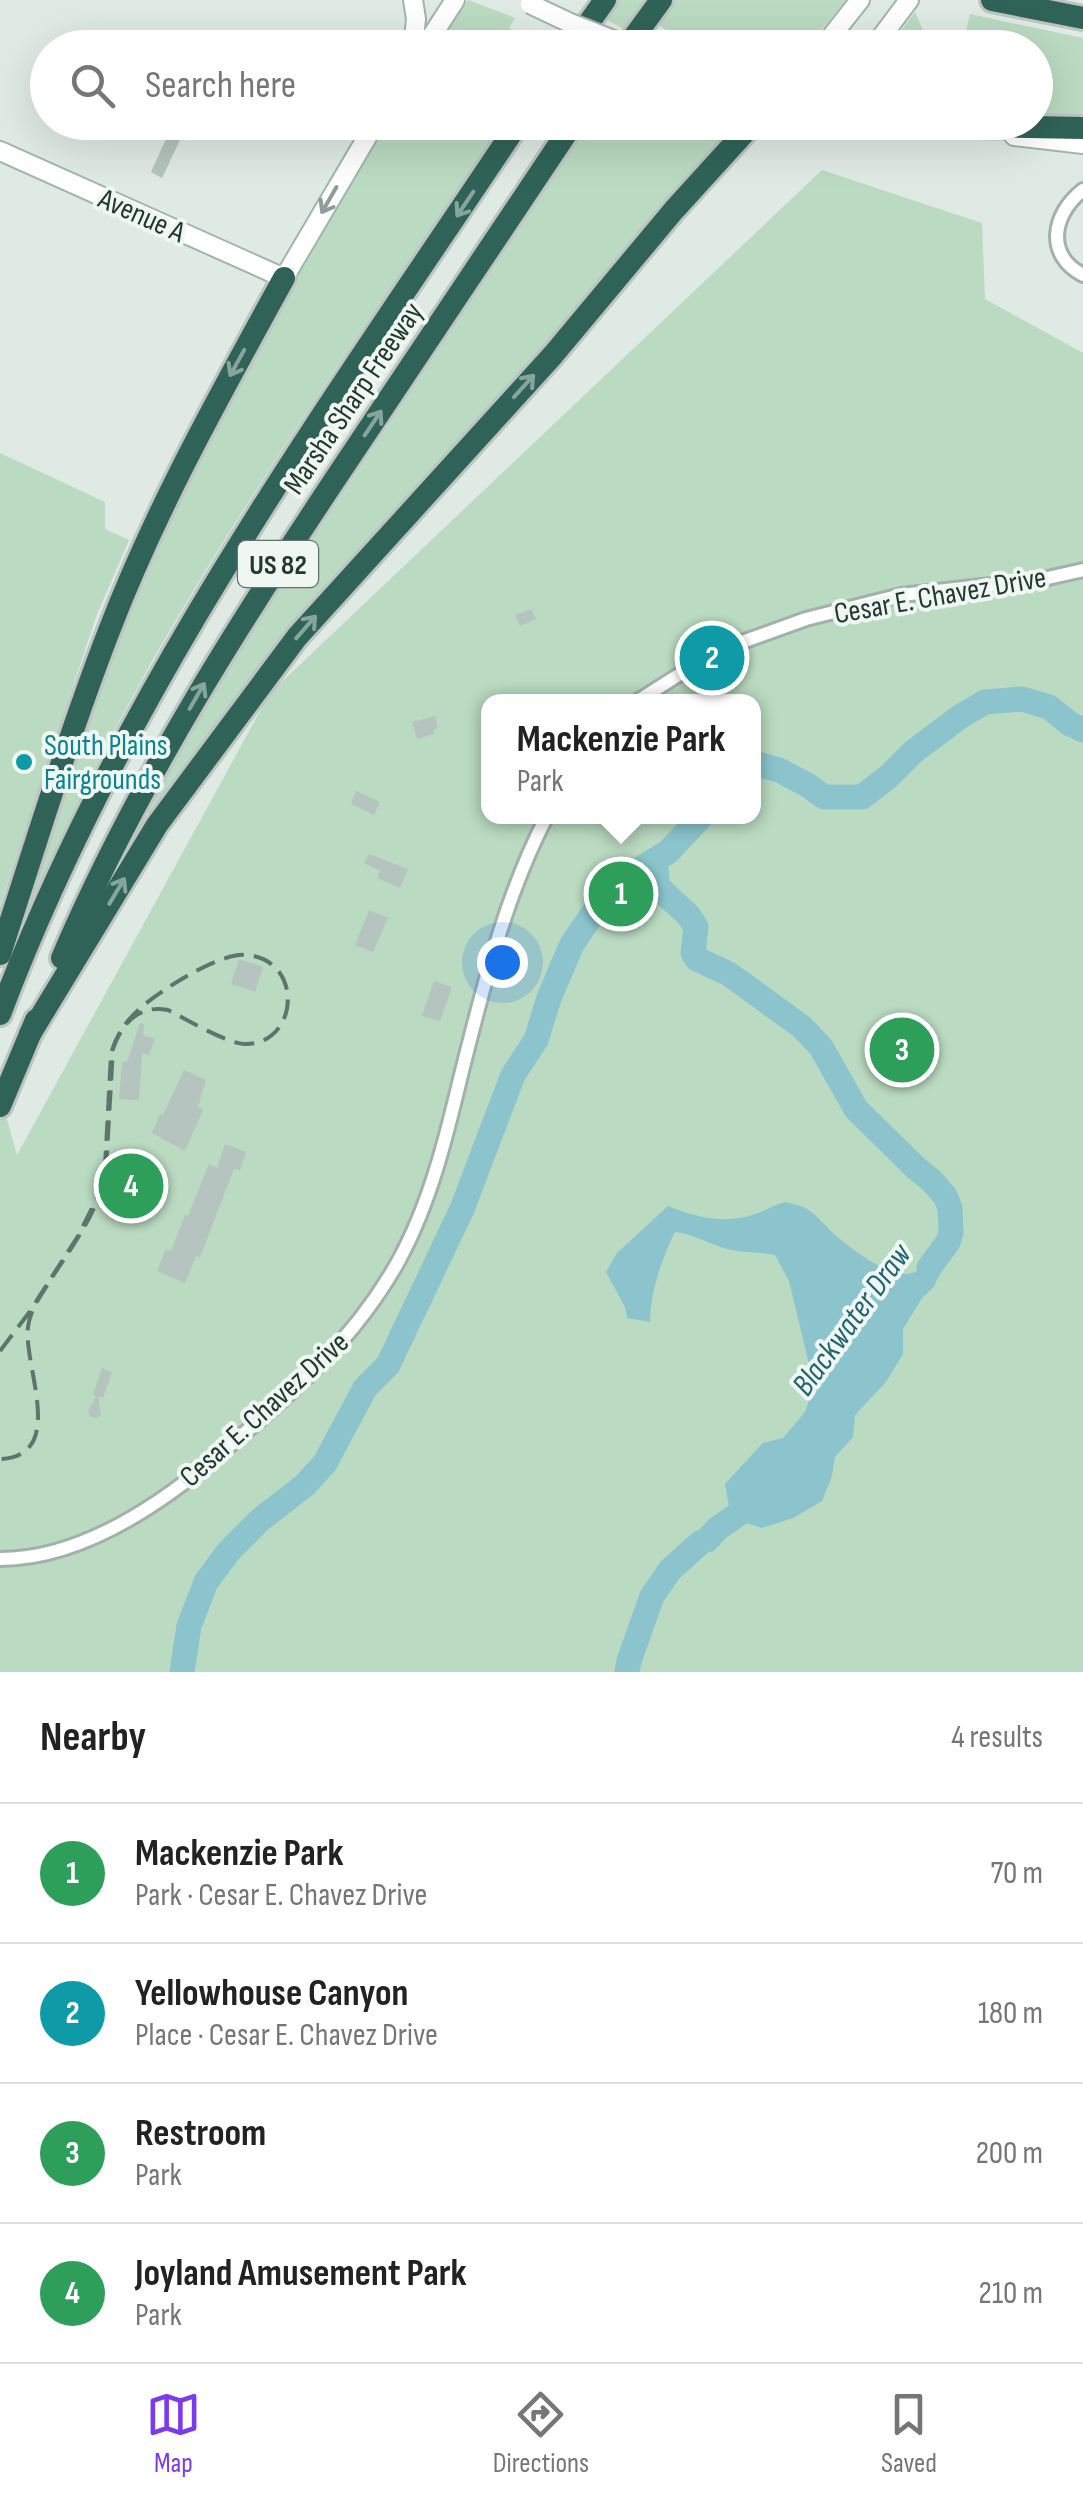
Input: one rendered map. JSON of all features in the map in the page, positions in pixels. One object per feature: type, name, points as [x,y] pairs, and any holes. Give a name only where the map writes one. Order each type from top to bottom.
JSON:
[{"type":"highway","points":[[584,30],[605,0]]},
{"type":"highway","points":[[639,30],[661,0]]},
{"type":"highway","points":[[992,0],[1083,18]]},
{"type":"highway","points":[[1053,127],[1083,128]]},
{"type":"highway","name":"Marsha Sharp Freeway","points":[[0,1014],[60,870],[173,652],[234,551],[507,140]]},
{"type":"highway","name":"Marsha Sharp Freeway","points":[[30,1034],[143,790],[210,672],[562,140]]},
{"type":"highway","points":[[30,1034],[158,825],[298,637],[553,354],[738,140]]},
{"type":"highway","points":[[0,954],[76,719],[110,628],[160,513],[284,278]]},
{"type":"highway","name":"US 82","points":[[0,1106],[30,1034]]},
{"type":"main road","points":[[413,0],[415,30]]},
{"type":"main road","points":[[436,30],[455,0]]},
{"type":"main road","points":[[836,30],[860,0]]},
{"type":"main road","points":[[886,30],[909,0]]},
{"type":"main road","points":[[525,2],[588,30]]},
{"type":"main road","points":[[284,278],[365,140]]},
{"type":"main road","points":[[1047,140],[1083,144]]},
{"type":"main road","name":"Avenue A","points":[[0,150],[284,278]]},
{"type":"street","points":[[1083,190],[1061,216],[1057,245],[1068,266],[1083,276]]},
{"type":"street","name":"Cesar E. Chavez Drive","points":[[649,694],[716,653],[806,618],[900,595],[1021,584],[1083,570]]},
{"type":"street","name":"Cesar E. Chavez Drive","points":[[0,1558],[36,1556],[72,1547],[164,1496],[276,1406],[340,1346],[362,1318],[400,1258],[425,1203],[494,956],[543,824]]},
{"type":"green space","points":[[468,0],[515,18],[509,28],[513,30],[447,30]]},
{"type":"green space","points":[[617,0],[646,0],[624,29],[603,18]]},
{"type":"green space","points":[[675,0],[846,0],[821,30],[666,30],[657,24]]},
{"type":"green space","points":[[915,12],[923,30],[902,30]]},
{"type":"green space","points":[[970,14],[1045,30],[966,30]]},
{"type":"green space","points":[[1053,32],[1083,38],[1083,125],[1053,123]]},
{"type":"green space","points":[[377,140],[491,140],[332,374],[209,565],[116,727],[35,893],[30,891],[109,663],[176,509],[320,236]]},
{"type":"green space","points":[[579,140],[721,140],[441,462],[153,816],[147,812],[265,610]]},
{"type":"green space","points":[[822,170],[982,223],[985,299],[1083,353],[1083,1672],[0,1672],[0,1095],[17,1155],[270,693]]},
{"type":"green space","name":"South Plains Fairgrounds","points":[[0,453],[105,502],[105,529],[129,540],[96,617],[0,906]]},
{"type":"water","points":[[785,1202],[807,1209],[852,1248],[894,1272],[912,1273],[948,1242],[950,1249],[934,1287],[922,1298],[903,1329],[903,1354],[886,1382],[855,1415],[853,1437],[835,1457],[822,1501],[793,1518],[762,1528],[731,1518],[725,1484],[763,1443],[783,1438],[805,1412],[814,1385],[789,1281],[775,1255],[732,1250],[675,1232],[658,1276],[650,1322],[627,1318],[606,1272],[617,1253],[668,1206],[700,1216],[732,1219]]},
{"type":"building","points":[[165,140],[180,140],[162,178],[151,172]]},
{"type":"building","points":[[531,609],[536,619],[520,626],[515,615]]},
{"type":"building","points":[[435,716],[438,728],[433,730],[434,734],[417,739],[412,722]]},
{"type":"building","points":[[356,791],[380,802],[374,815],[351,804]]},
{"type":"building","points":[[369,854],[408,869],[400,888],[377,878],[380,871],[364,863]]},
{"type":"building","points":[[369,910],[388,918],[373,952],[355,945]]},
{"type":"building","points":[[239,959],[263,967],[255,992],[231,984]]},
{"type":"building","points":[[434,981],[452,987],[440,1021],[422,1016]]},
{"type":"building","points":[[140,1023],[144,1024],[143,1035],[155,1039],[149,1055],[142,1053],[139,1100],[119,1099],[122,1062],[127,1062]]},
{"type":"building","points":[[184,1070],[206,1080],[198,1107],[203,1110],[185,1151],[152,1133]]},
{"type":"building","points":[[225,1144],[246,1152],[240,1170],[234,1169],[200,1257],[196,1256],[185,1283],[157,1271],[166,1249],[171,1251],[209,1164],[217,1168]]},
{"type":"building","points":[[102,1368],[112,1372],[103,1398],[98,1396],[101,1415],[95,1418],[88,1411]]},
{"type":"waterway","points":[[761,765],[779,770],[824,797],[862,797],[913,752],[985,702],[1022,699],[1049,707],[1083,730]]},
{"type":"waterway","points":[[182,1672],[189,1626],[206,1582],[229,1551],[325,1463],[365,1388],[388,1365],[462,1209],[513,1075],[536,1040],[572,944],[598,906],[637,871],[668,852],[694,824]]},
{"type":"waterway","name":"Blackwater Draw","points":[[649,864],[656,868],[661,890],[696,927],[693,953],[697,959],[729,974],[802,1027],[821,1047],[856,1109],[945,1196],[950,1208],[951,1233],[929,1268]]},
{"type":"waterway","name":"Blackwater Draw","points":[[707,1540],[757,1501]]},
{"type":"waterway","name":"Blackwater Draw","points":[[627,1672],[652,1596],[670,1570],[700,1543]]},
{"type":"railway","points":[[0,1351],[78,1236],[100,1192],[111,1054],[115,1043],[120,1032],[126,1023],[159,993],[206,966],[237,955],[265,960],[286,985],[288,1002],[276,1032],[262,1041],[236,1043],[168,1010],[158,1009],[140,1013],[121,1032],[113,1049],[103,1184],[98,1199],[84,1227],[29,1320],[37,1426],[32,1443],[21,1454],[0,1459]]},
{"type":"place","name":"Yellowhouse Canyon","points":[[712,658]]},
{"type":"place","name":"South Plains Fairgrounds","points":[[24,762]]},
{"type":"place","name":"Mackenzie Park","points":[[621,894]]},
{"type":"place","name":"Restroom","points":[[902,1050]]},
{"type":"place","name":"Joyland Amusement Park","points":[[131,1186]]}]
